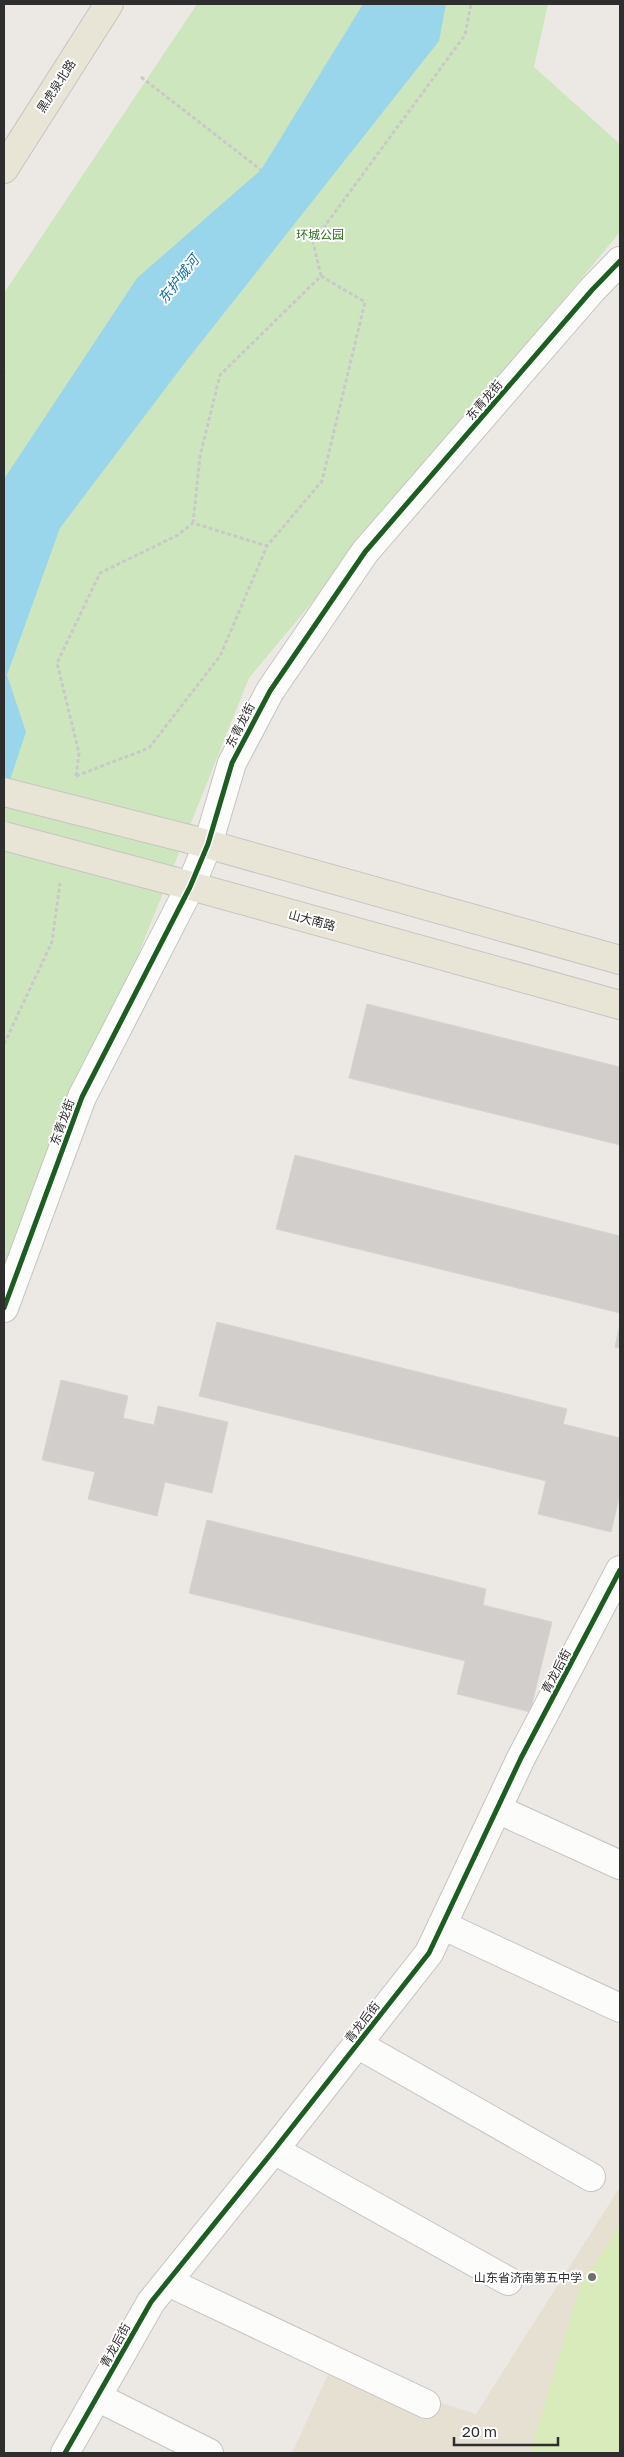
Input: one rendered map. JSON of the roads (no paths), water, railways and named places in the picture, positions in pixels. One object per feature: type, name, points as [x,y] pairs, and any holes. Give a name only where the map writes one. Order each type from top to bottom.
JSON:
[{"type":"main road","name":"黑虎泉北路","points":[[4,168],[109,4]]},
{"type":"main road","points":[[4,792],[198,841],[620,960]]},
{"type":"main road","name":"山大南路","points":[[4,836],[620,1005]]},
{"type":"street","name":"东青龙街","points":[[4,1308],[82,1097],[182,884],[198,841],[232,763],[270,691],[365,552],[592,290],[620,261]]},
{"type":"street","name":"青龙后街","points":[[65,2453],[151,2302],[274,2150],[429,1953],[521,1758],[620,1570]]},
{"type":"street","points":[[497,1808],[620,1864]]},
{"type":"street","points":[[442,1925],[620,2008]]},
{"type":"street","points":[[357,2044],[591,2177]]},
{"type":"street","points":[[274,2150],[508,2281]]},
{"type":"street","points":[[168,2282],[426,2404]]},
{"type":"street","points":[[97,2397],[209,2453]]},
{"type":"water","name":"东护城河","points":[[363,4],[446,4],[439,41],[187,360],[60,528],[7,675],[26,732],[4,798],[4,479],[137,278],[261,170]]},
{"type":"place","name":"山东省济南第五中学","points":[[592,2277]]},
{"type":"park label","name":"环城公园","points":[[320,234]]}]
